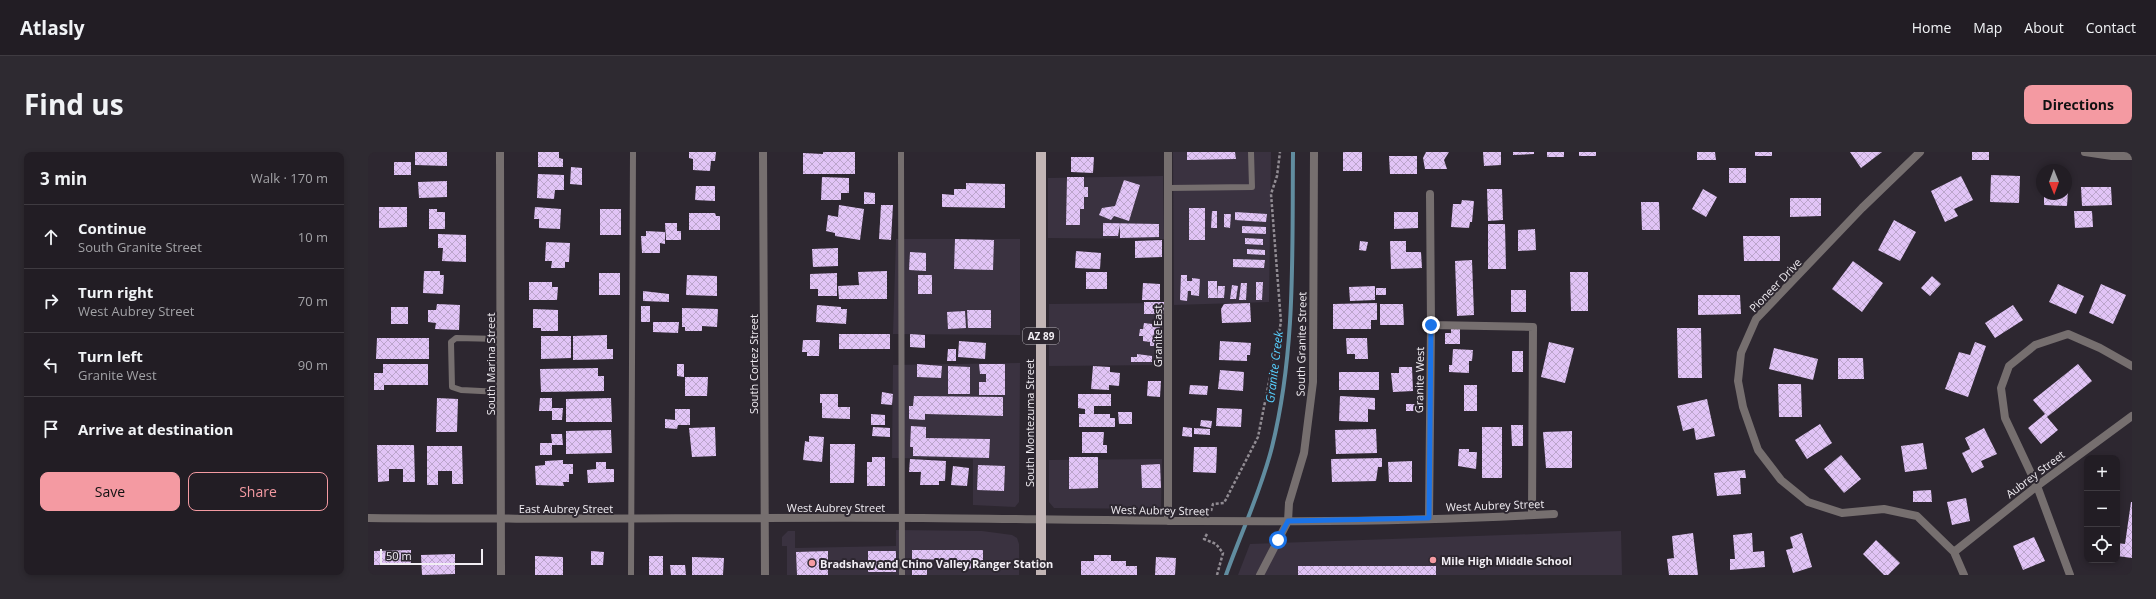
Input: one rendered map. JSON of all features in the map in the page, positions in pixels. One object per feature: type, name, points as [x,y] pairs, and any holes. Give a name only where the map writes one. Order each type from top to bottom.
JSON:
[{"type":"main road","name":"South Montezuma Street","points":[[1041,152],[1041,575]]},
{"type":"street","name":"South Marina Street","points":[[500,152],[501,575]]},
{"type":"street","name":"South Cortez Street","points":[[763,152],[765,575]]},
{"type":"street","name":"Granite East","points":[[1168,152],[1168,520]]},
{"type":"street","name":"South Granite Street","points":[[1260,575],[1288,521],[1289,503],[1304,452],[1313,382],[1314,152]]},
{"type":"street","name":"Pioneer Drive","points":[[1920,152],[1862,208],[1756,319],[1741,353],[1738,381],[1743,407],[1758,450],[1781,480],[1808,502],[1842,513],[1884,509],[1917,516],[1954,552],[1964,575]]},
{"type":"street","points":[[2085,152],[2112,156],[2132,156]]},
{"type":"street","name":"Granite West","points":[[1429,518],[1431,325],[1430,194]]},
{"type":"street","points":[[1431,325],[1533,327],[1532,515]]},
{"type":"street","points":[[2070,575],[2037,486],[2005,418],[2002,388],[2009,366],[2035,345],[2068,334],[2100,348],[2132,366]]},
{"type":"street","name":"Aubrey Street","points":[[1954,552],[2037,486],[2132,416]]},
{"type":"street","name":"West Aubrey Street","points":[[764,517],[1168,520],[1222,522],[1480,518],[1554,514]]},
{"type":"street","name":"East Aubrey Street","points":[[368,518],[501,519],[764,517]]},
{"type":"lane","points":[[631,575],[633,152]]},
{"type":"lane","points":[[901,152],[902,575]]},
{"type":"lane","points":[[1168,188],[1252,187],[1251,152]]},
{"type":"lane","points":[[500,339],[456,338],[451,342],[452,386],[461,390],[501,392]]},
{"type":"path","points":[[1212,511],[1213,504],[1224,503],[1258,437],[1281,322],[1271,194],[1280,152]]},
{"type":"path","points":[[1207,534],[1204,539],[1216,544],[1223,553],[1217,575]]},
{"type":"shaded area","points":[[1173,152],[1271,152],[1269,302],[1174,305]]},
{"type":"shaded area","points":[[1163,176],[1164,239],[1048,238],[1048,178]]},
{"type":"shaded area","points":[[896,239],[1020,239],[1020,335],[893,334]]},
{"type":"shaded area","points":[[1163,303],[1163,365],[1049,366],[1049,304]]},
{"type":"shaded area","points":[[1020,363],[1019,502],[1015,507],[973,505],[973,459],[892,458],[893,365]]},
{"type":"shaded area","points":[[1162,459],[1161,509],[1054,508],[1049,502],[1049,460]]},
{"type":"shaded area","points":[[896,530],[982,531],[1012,535],[1017,538],[1019,544],[1019,575],[787,575],[787,546],[782,546],[782,537],[788,531],[795,531],[795,548],[896,546]]},
{"type":"shaded area","name":"Mile High Middle School","points":[[1621,531],[1622,575],[1238,575],[1250,544]]},
{"type":"building","points":[[415,152],[447,152],[447,166],[415,165]]},
{"type":"building","points":[[538,152],[559,152],[559,158],[563,159],[563,167],[538,167]]},
{"type":"building","points":[[689,152],[716,152],[715,161],[711,161],[710,171],[693,170],[693,159],[689,158]]},
{"type":"building","points":[[823,152],[855,152],[855,174],[803,174],[803,153],[823,154]]},
{"type":"building","points":[[1187,152],[1235,152],[1236,159],[1187,160]]},
{"type":"building","points":[[1343,152],[1362,152],[1362,171],[1343,171]]},
{"type":"building","points":[[1426,152],[1449,152],[1444,160],[1447,169],[1425,169],[1423,158]]},
{"type":"building","points":[[1483,152],[1501,152],[1501,165],[1484,166]]},
{"type":"building","points":[[1513,152],[1534,152],[1534,154],[1513,155]]},
{"type":"building","points":[[1547,152],[1564,152],[1564,157],[1547,157]]},
{"type":"building","points":[[1579,152],[1596,152],[1596,156],[1579,156]]},
{"type":"building","points":[[1697,152],[1715,152],[1716,160],[1697,160]]},
{"type":"building","points":[[1755,152],[1772,152],[1772,156],[1755,156]]},
{"type":"building","points":[[1850,152],[1882,152],[1861,168]]},
{"type":"building","points":[[1972,152],[1989,152],[1989,160],[1972,160]]},
{"type":"building","points":[[1389,156],[1417,156],[1417,174],[1390,174]]},
{"type":"building","points":[[1071,157],[1094,157],[1093,173],[1071,172]]},
{"type":"building","points":[[394,162],[411,162],[411,175],[394,175]]},
{"type":"building","points":[[571,167],[582,168],[582,185],[570,184]]},
{"type":"building","points":[[1729,168],[1746,168],[1746,183],[1729,183]]},
{"type":"building","points":[[538,174],[564,175],[564,190],[555,190],[554,199],[537,198]]},
{"type":"building","points":[[1991,175],[2020,176],[2019,203],[1990,202]]},
{"type":"building","points":[[1961,176],[1973,200],[1954,209],[1958,216],[1945,222],[1931,191]]},
{"type":"building","points":[[822,177],[849,178],[849,193],[841,193],[841,200],[821,200]]},
{"type":"building","points":[[1067,177],[1084,177],[1084,187],[1088,187],[1088,197],[1084,197],[1084,209],[1080,209],[1080,225],[1066,225]]},
{"type":"building","points":[[1124,180],[1140,185],[1129,221],[1114,216],[1111,220],[1099,215],[1102,208],[1115,206]]},
{"type":"building","points":[[447,181],[447,197],[419,198],[418,182]]},
{"type":"building","points":[[966,183],[1005,184],[1005,208],[942,207],[942,194],[954,195],[954,189],[966,189]]},
{"type":"building","points":[[696,186],[715,186],[715,201],[695,200]]},
{"type":"building","points":[[2081,187],[2111,187],[2112,205],[2082,206]]},
{"type":"building","points":[[1487,189],[1502,189],[1503,220],[1488,221]]},
{"type":"building","points":[[1703,189],[1717,197],[1706,217],[1692,209]]},
{"type":"building","points":[[864,192],[875,193],[875,204],[864,204]]},
{"type":"building","points":[[1790,198],[1821,198],[1821,216],[1790,217]]},
{"type":"building","points":[[1462,200],[1474,201],[1472,222],[1470,222],[1469,228],[1451,227],[1453,204],[1461,204]]},
{"type":"building","points":[[2044,200],[2067,200],[2067,206],[2044,205]]},
{"type":"building","points":[[1641,202],[1659,202],[1660,230],[1642,230]]},
{"type":"building","points":[[839,205],[864,209],[860,240],[835,236],[835,233],[826,231],[828,215],[838,217]]},
{"type":"building","points":[[881,205],[893,205],[891,240],[879,239]]},
{"type":"building","points":[[379,207],[407,207],[407,227],[379,228]]},
{"type":"building","points":[[535,207],[561,209],[560,229],[539,228],[539,219],[534,219]]},
{"type":"building","points":[[1189,208],[1205,208],[1205,240],[1189,240]]},
{"type":"building","points":[[429,209],[437,209],[437,212],[445,212],[445,229],[429,229]]},
{"type":"building","points":[[600,209],[621,209],[621,235],[600,235]]},
{"type":"building","points":[[1212,211],[1217,211],[1217,228],[1211,228]]},
{"type":"building","points":[[2074,211],[2092,211],[2093,227],[2075,228]]},
{"type":"building","points":[[1235,212],[1267,214],[1266,222],[1235,220]]},
{"type":"building","points":[[1394,212],[1418,212],[1418,228],[1394,229]]},
{"type":"building","points":[[689,213],[715,213],[716,216],[720,216],[720,230],[689,230]]},
{"type":"building","points":[[1224,214],[1231,214],[1230,228],[1224,227]]},
{"type":"building","points":[[1894,220],[1916,232],[1900,261],[1878,250]]},
{"type":"building","points":[[665,223],[677,223],[677,231],[681,231],[681,240],[666,240]]},
{"type":"building","points":[[1103,223],[1159,224],[1159,237],[1120,238],[1120,225],[1118,236],[1103,236]]},
{"type":"building","points":[[1488,224],[1505,224],[1506,269],[1488,269]]},
{"type":"building","points":[[1242,226],[1266,227],[1266,234],[1242,233]]},
{"type":"building","points":[[1535,229],[1536,250],[1518,251],[1518,230]]},
{"type":"building","points":[[646,231],[665,232],[665,244],[660,243],[660,253],[642,253],[641,236],[646,236]]},
{"type":"building","points":[[438,234],[466,235],[466,262],[442,261],[443,248],[438,248]]},
{"type":"building","points":[[1743,236],[1780,236],[1780,261],[1744,261]]},
{"type":"building","points":[[1245,238],[1263,239],[1263,245],[1245,244]]},
{"type":"building","points":[[955,239],[994,240],[993,270],[954,269]]},
{"type":"building","points":[[1162,240],[1162,257],[1135,258],[1135,241]]},
{"type":"building","points":[[1360,241],[1368,242],[1366,251],[1359,250]]},
{"type":"building","points":[[1390,241],[1406,241],[1406,252],[1421,252],[1422,268],[1391,269]]},
{"type":"building","points":[[546,242],[570,243],[569,262],[565,262],[565,268],[551,268],[552,261],[545,261]]},
{"type":"building","points":[[838,248],[838,266],[813,267],[812,249]]},
{"type":"building","points":[[1247,249],[1265,250],[1265,255],[1247,254]]},
{"type":"building","points":[[1076,251],[1101,253],[1100,269],[1075,268]]},
{"type":"building","points":[[910,252],[926,253],[926,271],[909,270]]},
{"type":"building","points":[[1233,259],[1265,260],[1264,268],[1233,267]]},
{"type":"building","points":[[1472,260],[1474,315],[1457,316],[1455,261]]},
{"type":"building","points":[[1853,261],[1883,283],[1862,312],[1832,289]]},
{"type":"building","points":[[424,271],[440,271],[440,275],[444,275],[443,294],[423,293]]},
{"type":"building","points":[[887,271],[887,299],[839,299],[838,286],[859,285],[858,272]]},
{"type":"building","points":[[1086,272],[1107,272],[1107,289],[1086,289]]},
{"type":"building","points":[[1570,272],[1588,272],[1588,311],[1571,311]]},
{"type":"building","points":[[599,273],[620,273],[620,295],[599,295]]},
{"type":"building","points":[[837,273],[837,296],[818,296],[818,289],[810,289],[810,274]]},
{"type":"building","points":[[687,275],[717,276],[717,296],[686,295]]},
{"type":"building","points":[[918,275],[932,275],[932,294],[918,294]]},
{"type":"building","points":[[1181,275],[1187,275],[1187,281],[1192,281],[1192,278],[1200,279],[1199,296],[1191,295],[1191,291],[1188,291],[1187,301],[1180,300]]},
{"type":"building","points":[[1932,276],[1941,284],[1930,296],[1921,288]]},
{"type":"building","points":[[1208,281],[1217,281],[1217,298],[1208,298]]},
{"type":"building","points":[[529,282],[552,282],[552,287],[558,287],[557,300],[529,300]]},
{"type":"building","points":[[1256,282],[1263,282],[1262,300],[1256,300]]},
{"type":"building","points":[[1143,283],[1160,284],[1160,300],[1142,300]]},
{"type":"building","points":[[1241,283],[1247,283],[1246,300],[1239,300]]},
{"type":"building","points":[[2058,284],[2084,296],[2076,314],[2049,302]]},
{"type":"building","points":[[2101,284],[2126,295],[2113,324],[2089,313]]},
{"type":"building","points":[[1232,285],[1238,286],[1236,299],[1230,299]]},
{"type":"building","points":[[1218,286],[1225,286],[1224,298],[1217,298]]},
{"type":"building","points":[[1375,286],[1375,300],[1350,301],[1349,287]]},
{"type":"building","points":[[1376,288],[1386,288],[1386,295],[1376,295]]},
{"type":"building","points":[[1511,290],[1526,290],[1526,312],[1511,312]]},
{"type":"building","points":[[643,291],[669,294],[669,302],[643,301]]},
{"type":"building","points":[[1698,295],[1740,295],[1741,314],[1698,315]]},
{"type":"building","points":[[1144,302],[1164,302],[1164,314],[1144,314]]},
{"type":"building","points":[[1250,303],[1251,322],[1222,323],[1221,309],[1224,304]]},
{"type":"building","points":[[1377,303],[1377,320],[1371,320],[1371,329],[1333,329],[1333,304]]},
{"type":"building","points":[[437,304],[460,305],[459,330],[435,329],[436,323],[428,322],[428,310],[436,310]]},
{"type":"building","points":[[1380,304],[1403,304],[1404,325],[1380,325]]},
{"type":"building","points":[[817,305],[847,309],[846,324],[816,322]]},
{"type":"building","points":[[2013,305],[2023,320],[1995,338],[1985,323]]},
{"type":"building","points":[[641,306],[650,306],[650,322],[641,322]]},
{"type":"building","points":[[391,307],[408,307],[408,324],[391,324]]},
{"type":"building","points":[[682,308],[718,309],[717,327],[702,326],[702,331],[685,331],[685,327],[682,327]]},
{"type":"building","points":[[533,309],[558,310],[558,331],[541,331],[541,328],[533,328]]},
{"type":"building","points":[[967,310],[991,310],[991,328],[968,328]]},
{"type":"building","points":[[965,311],[966,328],[948,329],[947,312]]},
{"type":"building","points":[[653,322],[679,322],[678,333],[653,332]]},
{"type":"building","points":[[1144,323],[1160,325],[1159,346],[1150,346],[1150,342],[1143,341],[1143,336],[1139,336],[1140,329],[1143,329]]},
{"type":"building","points":[[1677,328],[1701,328],[1702,378],[1678,378]]},
{"type":"building","points":[[1451,329],[1460,329],[1460,344],[1445,344],[1445,333],[1451,333]]},
{"type":"building","points":[[839,334],[890,334],[890,349],[839,349]]},
{"type":"building","points":[[910,334],[925,335],[925,348],[910,347]]},
{"type":"building","points":[[607,335],[607,349],[613,349],[613,359],[573,360],[573,336]]},
{"type":"building","points":[[541,336],[571,336],[571,358],[541,359]]},
{"type":"building","points":[[377,338],[429,338],[429,359],[376,359]]},
{"type":"building","points":[[1346,338],[1367,338],[1368,359],[1355,359],[1355,354],[1347,354]]},
{"type":"building","points":[[803,340],[820,340],[819,356],[807,356],[807,352],[802,352]]},
{"type":"building","points":[[959,341],[986,343],[985,359],[958,357]]},
{"type":"building","points":[[1220,341],[1251,343],[1250,355],[1247,355],[1247,361],[1219,360]]},
{"type":"building","points":[[1549,342],[1574,348],[1565,383],[1541,377]]},
{"type":"building","points":[[1975,342],[1986,346],[1968,397],[1945,389],[1959,352],[1970,355]]},
{"type":"building","points":[[1774,348],[1818,359],[1813,380],[1769,369]]},
{"type":"building","points":[[948,349],[956,349],[956,361],[947,361]]},
{"type":"building","points":[[1453,349],[1473,350],[1472,361],[1469,361],[1469,373],[1449,372],[1449,365],[1452,365]]},
{"type":"building","points":[[1512,351],[1523,351],[1523,372],[1512,372]]},
{"type":"building","points":[[1137,354],[1152,356],[1152,362],[1131,362],[1131,357],[1137,357]]},
{"type":"building","points":[[1838,358],[1863,358],[1864,379],[1838,379]]},
{"type":"building","points":[[383,364],[428,364],[428,385],[384,385],[384,390],[374,390],[374,373],[383,373]]},
{"type":"building","points":[[677,364],[684,364],[684,377],[677,376]]},
{"type":"building","points":[[917,364],[942,366],[941,378],[917,377]]},
{"type":"building","points":[[979,364],[1005,364],[1005,395],[979,395],[979,382],[986,382],[986,374],[980,374]]},
{"type":"building","points":[[2078,364],[2092,381],[2047,417],[2058,430],[2041,444],[2028,428],[2045,414],[2033,400]]},
{"type":"building","points":[[948,366],[970,367],[970,394],[948,394]]},
{"type":"building","points":[[1093,366],[1110,367],[1110,372],[1120,373],[1119,386],[1109,385],[1109,390],[1091,389]]},
{"type":"building","points":[[1399,367],[1412,367],[1413,391],[1393,392],[1391,373],[1399,373]]},
{"type":"building","points":[[598,368],[598,376],[604,376],[604,391],[541,392],[540,369]]},
{"type":"building","points":[[1220,370],[1244,372],[1243,391],[1218,389]]},
{"type":"building","points":[[1339,372],[1379,372],[1379,390],[1339,390]]},
{"type":"building","points":[[685,377],[708,377],[707,396],[685,396]]},
{"type":"building","points":[[1148,381],[1161,381],[1160,397],[1147,396]]},
{"type":"building","points":[[1778,384],[1801,384],[1802,417],[1779,417]]},
{"type":"building","points":[[1190,385],[1208,386],[1207,395],[1189,394]]},
{"type":"building","points":[[1464,385],[1477,385],[1477,411],[1464,411]]},
{"type":"building","points":[[882,392],[893,394],[892,405],[881,404]]},
{"type":"building","points":[[820,394],[838,394],[838,407],[850,407],[850,419],[822,418],[822,403],[820,403]]},
{"type":"building","points":[[1078,394],[1111,394],[1111,406],[1094,406],[1094,414],[1110,414],[1110,418],[1115,418],[1115,427],[1079,427],[1079,414],[1085,414],[1085,409],[1078,408]]},
{"type":"building","points":[[914,396],[1003,397],[1003,416],[925,414],[925,420],[909,419],[909,406],[913,406]]},
{"type":"building","points":[[1340,396],[1375,398],[1375,410],[1368,409],[1368,422],[1339,421]]},
{"type":"building","points":[[437,398],[458,399],[457,432],[436,432]]},
{"type":"building","points":[[540,398],[552,398],[552,408],[563,408],[562,420],[552,420],[552,411],[539,411]]},
{"type":"building","points":[[611,398],[612,422],[566,422],[566,399]]},
{"type":"building","points":[[1707,399],[1715,436],[1696,440],[1694,428],[1683,431],[1677,406]]},
{"type":"building","points":[[1406,404],[1416,404],[1416,411],[1406,411]]},
{"type":"building","points":[[1217,408],[1242,409],[1241,427],[1216,426]]},
{"type":"building","points":[[675,409],[690,409],[690,425],[678,425],[677,429],[665,428],[665,419],[675,420]]},
{"type":"building","points":[[1118,412],[1132,412],[1132,424],[1119,424]]},
{"type":"building","points":[[871,414],[885,415],[885,425],[871,425]]},
{"type":"building","points":[[1201,420],[1212,421],[1211,428],[1200,426]]},
{"type":"building","points":[[1820,424],[1832,443],[1807,459],[1795,440]]},
{"type":"building","points":[[1511,425],[1523,425],[1523,446],[1512,446]]},
{"type":"building","points":[[911,426],[926,427],[926,438],[990,439],[989,458],[913,456],[913,447],[910,447]]},
{"type":"building","points":[[715,427],[716,456],[692,457],[689,428]]},
{"type":"building","points":[[873,427],[890,428],[890,437],[872,436]]},
{"type":"building","points":[[1183,427],[1192,428],[1192,437],[1182,436]]},
{"type":"building","points":[[1482,427],[1502,427],[1502,478],[1482,478]]},
{"type":"building","points":[[1194,428],[1210,429],[1210,435],[1194,434]]},
{"type":"building","points":[[1984,428],[1997,454],[1981,461],[1984,467],[1972,473],[1962,453],[1970,449],[1965,438]]},
{"type":"building","points":[[1376,429],[1377,453],[1336,454],[1335,430]]},
{"type":"building","points":[[611,430],[612,453],[566,454],[566,431]]},
{"type":"building","points":[[1572,431],[1572,468],[1546,468],[1543,432]]},
{"type":"building","points":[[1082,432],[1104,432],[1103,445],[1107,445],[1107,453],[1082,453]]},
{"type":"building","points":[[551,434],[562,434],[563,445],[552,445],[552,455],[540,455],[540,443],[552,443]]},
{"type":"building","points":[[809,436],[824,437],[822,462],[803,460],[805,441],[809,442]]},
{"type":"building","points":[[1923,443],[1927,469],[1905,472],[1901,446]]},
{"type":"building","points":[[830,444],[855,444],[854,483],[830,483]]},
{"type":"building","points":[[377,445],[414,445],[415,482],[403,482],[403,469],[389,469],[389,481],[378,482]]},
{"type":"building","points":[[427,446],[462,446],[463,484],[452,484],[452,471],[438,471],[438,485],[427,485]]},
{"type":"building","points":[[1194,447],[1217,447],[1216,473],[1193,472]]},
{"type":"building","points":[[1459,449],[1469,449],[1469,452],[1477,452],[1476,469],[1458,466]]},
{"type":"building","points":[[1841,455],[1861,479],[1844,493],[1824,469]]},
{"type":"building","points":[[872,457],[885,457],[885,486],[867,486],[867,462],[872,462]]},
{"type":"building","points":[[1069,457],[1098,457],[1098,488],[1069,489]]},
{"type":"building","points":[[1382,458],[1382,467],[1378,467],[1376,481],[1332,482],[1331,459]]},
{"type":"building","points":[[910,459],[946,461],[945,481],[939,481],[939,485],[920,485],[921,472],[909,472]]},
{"type":"building","points":[[563,460],[563,464],[573,464],[573,474],[569,474],[569,482],[563,482],[564,486],[536,485],[535,466],[545,465],[545,461]]},
{"type":"building","points":[[1412,461],[1412,482],[1389,482],[1388,462]]},
{"type":"building","points":[[596,462],[606,462],[606,469],[614,469],[614,482],[588,483],[587,470],[596,469]]},
{"type":"building","points":[[1160,464],[1161,488],[1142,488],[1141,465]]},
{"type":"building","points":[[978,465],[1005,466],[1004,491],[977,490]]},
{"type":"building","points":[[953,466],[969,468],[967,486],[951,485]]},
{"type":"building","points":[[1745,470],[1746,478],[1740,478],[1741,494],[1717,496],[1714,473]]},
{"type":"building","points":[[1931,490],[1932,502],[1913,502],[1913,491]]},
{"type":"building","points":[[1966,498],[1970,521],[1952,525],[1947,502]]},
{"type":"building","points":[[2132,502],[2132,558],[2120,556],[2120,543],[2125,544]]},
{"type":"building","points":[[1693,533],[1698,575],[1669,575],[1667,559],[1674,558],[1672,536]]},
{"type":"building","points":[[1752,533],[1753,552],[1764,551],[1765,567],[1730,570],[1730,559],[1735,559],[1733,535]]},
{"type":"building","points":[[1802,533],[1812,567],[1793,573],[1786,550],[1793,548],[1790,537]]},
{"type":"building","points":[[2034,537],[2045,561],[2023,570],[2013,546]]},
{"type":"building","points":[[1876,540],[1900,563],[1888,575],[1884,575],[1863,554]]},
{"type":"building","points":[[411,550],[411,565],[374,565],[374,551]]},
{"type":"building","points":[[912,550],[983,550],[983,568],[956,569],[955,555],[955,560],[912,559]]},
{"type":"building","points":[[591,551],[604,552],[603,565],[591,565]]},
{"type":"building","name":"Bradshaw and Chino Valley Ranger Station","points":[[828,551],[828,575],[797,575],[796,552]]},
{"type":"building","points":[[868,551],[896,551],[896,572],[868,572]]},
{"type":"building","points":[[455,554],[455,574],[422,575],[421,555]]},
{"type":"building","points":[[1094,555],[1111,555],[1111,561],[1126,561],[1126,566],[1137,566],[1137,575],[1081,575],[1081,561],[1094,561]]},
{"type":"building","points":[[535,556],[563,557],[563,575],[535,575]]},
{"type":"building","points":[[649,556],[663,556],[663,575],[649,575]]},
{"type":"building","points":[[692,557],[724,558],[723,575],[692,575]]},
{"type":"building","points":[[1156,557],[1176,558],[1175,575],[1155,575]]},
{"type":"building","points":[[670,565],[685,565],[686,575],[671,575]]},
{"type":"building","points":[[1298,566],[1436,566],[1436,575],[1298,575]]},
{"type":"building","points":[[912,569],[927,569],[927,575],[912,575]]},
{"type":"waterway","name":"Granite Creek","points":[[1226,575],[1262,480],[1272,447],[1280,411],[1289,337],[1291,300],[1293,152]]},
{"type":"place","name":"Mile High Middle School","points":[[1433,560]]},
{"type":"place","name":"Bradshaw and Chino Valley Ranger Station","points":[[812,563]]},
{"type":"route","points":[[1278,540],[1288,521],[1429,518],[1431,325]]}]
